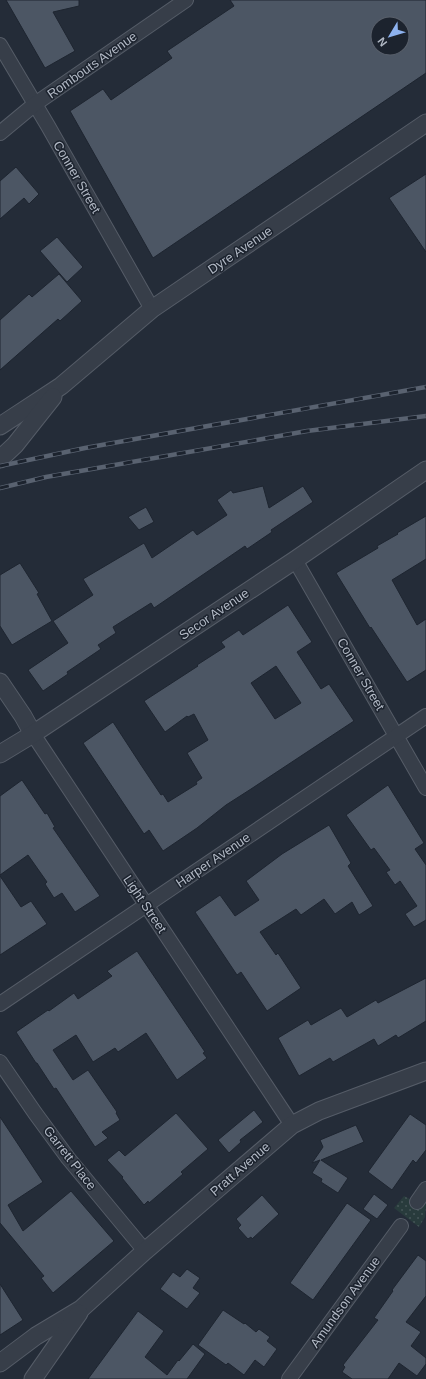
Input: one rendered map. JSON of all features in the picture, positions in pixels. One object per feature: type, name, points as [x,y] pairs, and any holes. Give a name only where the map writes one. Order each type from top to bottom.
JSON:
[{"type":"street","name":"Rombouts Avenue","points":[[0,133],[36,104],[186,0]]},
{"type":"street","name":"Conner Street","points":[[0,45],[36,104],[152,309]]},
{"type":"street","name":"Dyre Avenue","points":[[0,426],[61,386],[152,309],[426,123]]},
{"type":"street","name":"Dyre Avenue","points":[[0,459],[16,445],[61,386]]},
{"type":"street","name":"Secor Avenue","points":[[0,754],[14,744],[33,734],[295,560],[426,470]]},
{"type":"street","name":"Conner Street","points":[[295,560],[426,788]]},
{"type":"street","name":"Light Street","points":[[0,682],[292,1125]]},
{"type":"street","name":"Harper Avenue","points":[[0,1004],[426,716]]},
{"type":"street","name":"Garrett Place","points":[[0,1062],[68,1158],[145,1250]]},
{"type":"street","name":"Pratt Avenue","points":[[0,1362],[36,1336],[81,1310],[145,1250],[292,1125],[319,1111],[426,1071]]},
{"type":"street","points":[[417,1202],[426,1189]]},
{"type":"street","name":"Amundson Avenue","points":[[289,1379],[401,1226]]},
{"type":"street","name":"Pratt Avenue","points":[[33,1379],[81,1310]]},
{"type":"shaded area","points":[[404,1196],[426,1203],[425,1217],[419,1227],[394,1208]]},
{"type":"building","points":[[6,0],[79,0],[79,6],[53,12],[75,51],[45,68]]},
{"type":"building","points":[[230,0],[426,0],[426,73],[153,258],[70,111],[103,89],[111,100],[172,58],[167,51],[234,6]]},
{"type":"building","points":[[16,167],[39,194],[29,204],[24,198],[0,219],[0,181]]},
{"type":"building","points":[[426,174],[426,252],[389,198]]},
{"type":"building","points":[[57,237],[83,267],[67,282],[40,251]]},
{"type":"building","points":[[59,274],[82,301],[60,321],[58,319],[0,370],[0,320],[29,294],[32,297]]},
{"type":"building","points":[[263,486],[269,508],[303,486],[313,502],[271,530],[272,532],[247,549],[245,546],[154,608],[151,603],[113,627],[116,633],[98,645],[101,649],[67,672],[68,674],[43,691],[28,670],[68,643],[53,621],[93,595],[83,579],[144,543],[152,558],[193,530],[197,535],[227,515],[217,500],[231,490],[233,493]]},
{"type":"building","points":[[146,507],[154,522],[139,530],[128,517]]},
{"type":"building","points":[[426,516],[426,559],[392,580],[417,625],[426,619],[426,670],[407,682],[371,627],[370,628],[336,573],[378,548],[377,546]]},
{"type":"building","points":[[20,563],[39,593],[37,594],[52,621],[12,645],[0,626],[0,575]]},
{"type":"building","points":[[288,605],[312,642],[297,652],[321,689],[329,684],[354,721],[226,805],[197,828],[163,851],[149,830],[144,834],[83,743],[113,722],[161,795],[163,794],[168,802],[197,784],[196,782],[202,778],[187,753],[208,740],[194,714],[188,717],[187,716],[165,732],[144,701],[225,647],[221,642],[239,630],[243,635]],"holes":[[[276,666],[301,703],[275,719],[251,683]]]},
{"type":"building","points":[[22,780],[45,814],[47,813],[55,827],[53,828],[100,896],[75,912],[62,893],[54,898],[45,884],[47,882],[28,855],[0,875],[0,796]]},
{"type":"building","points":[[388,785],[424,843],[415,849],[426,865],[426,920],[414,927],[405,914],[417,906],[400,881],[395,885],[386,872],[390,870],[374,848],[371,850],[346,815]]},
{"type":"building","points":[[329,825],[351,863],[348,866],[373,906],[359,915],[352,902],[335,914],[324,899],[301,915],[296,909],[260,932],[276,955],[278,953],[301,988],[267,1011],[241,972],[237,975],[195,912],[220,895],[235,916],[259,900],[246,881],[282,854]]},
{"type":"building","points":[[0,876],[21,907],[31,901],[47,924],[0,955]]},
{"type":"building","points":[[137,951],[205,1052],[203,1053],[207,1058],[177,1080],[146,1033],[118,1052],[115,1048],[93,1062],[76,1035],[53,1050],[73,1080],[88,1070],[117,1112],[116,1113],[120,1120],[102,1132],[108,1138],[95,1147],[56,1088],[54,1089],[16,1032],[74,993],[78,999],[112,976],[107,971]]},
{"type":"building","points":[[426,978],[426,1021],[398,1038],[396,1035],[378,1046],[374,1039],[333,1062],[330,1058],[299,1076],[278,1038],[308,1020],[311,1025],[341,1008],[347,1017],[376,1000],[378,1003]]},
{"type":"building","points":[[254,1110],[263,1122],[240,1140],[241,1142],[229,1153],[218,1140]]},
{"type":"building","points":[[176,1113],[208,1149],[181,1172],[183,1174],[149,1203],[148,1201],[144,1205],[122,1178],[123,1177],[107,1160],[119,1150],[125,1156]]},
{"type":"building","points":[[410,1114],[426,1125],[426,1150],[416,1163],[413,1160],[392,1190],[368,1172]]},
{"type":"building","points":[[0,1117],[43,1182],[8,1205],[23,1231],[71,1191],[114,1241],[53,1293],[41,1278],[44,1276],[0,1223]]},
{"type":"building","points":[[356,1125],[364,1142],[321,1160],[348,1178],[338,1193],[321,1182],[322,1179],[312,1173],[320,1160],[312,1163],[323,1147],[320,1140]]},
{"type":"building","points":[[374,1194],[388,1205],[377,1219],[363,1209]]},
{"type":"building","points":[[262,1195],[279,1214],[252,1239],[251,1237],[248,1239],[238,1228],[241,1225],[236,1219]]},
{"type":"building","points":[[347,1203],[371,1220],[313,1300],[290,1283]]},
{"type":"building","points":[[418,1255],[426,1261],[426,1296],[406,1322],[421,1332],[411,1346],[426,1358],[426,1364],[417,1376],[399,1363],[388,1379],[352,1379],[342,1372],[345,1367],[343,1365],[378,1320],[374,1318],[393,1291],[392,1290]]},
{"type":"building","points":[[187,1269],[200,1278],[193,1288],[200,1293],[187,1309],[160,1289],[173,1272],[180,1277]]},
{"type":"building","points":[[0,1284],[23,1320],[0,1335]]},
{"type":"building","points":[[223,1310],[244,1324],[245,1323],[256,1332],[259,1329],[270,1337],[267,1341],[277,1349],[264,1367],[255,1360],[244,1375],[228,1363],[226,1365],[198,1345]]},
{"type":"building","points":[[138,1311],[164,1331],[145,1357],[167,1375],[178,1360],[179,1361],[193,1344],[205,1354],[187,1379],[88,1379]]},
{"type":"railway","points":[[0,466],[85,448],[426,387]]},
{"type":"railway","points":[[0,488],[46,477],[307,431],[426,416]]}]
